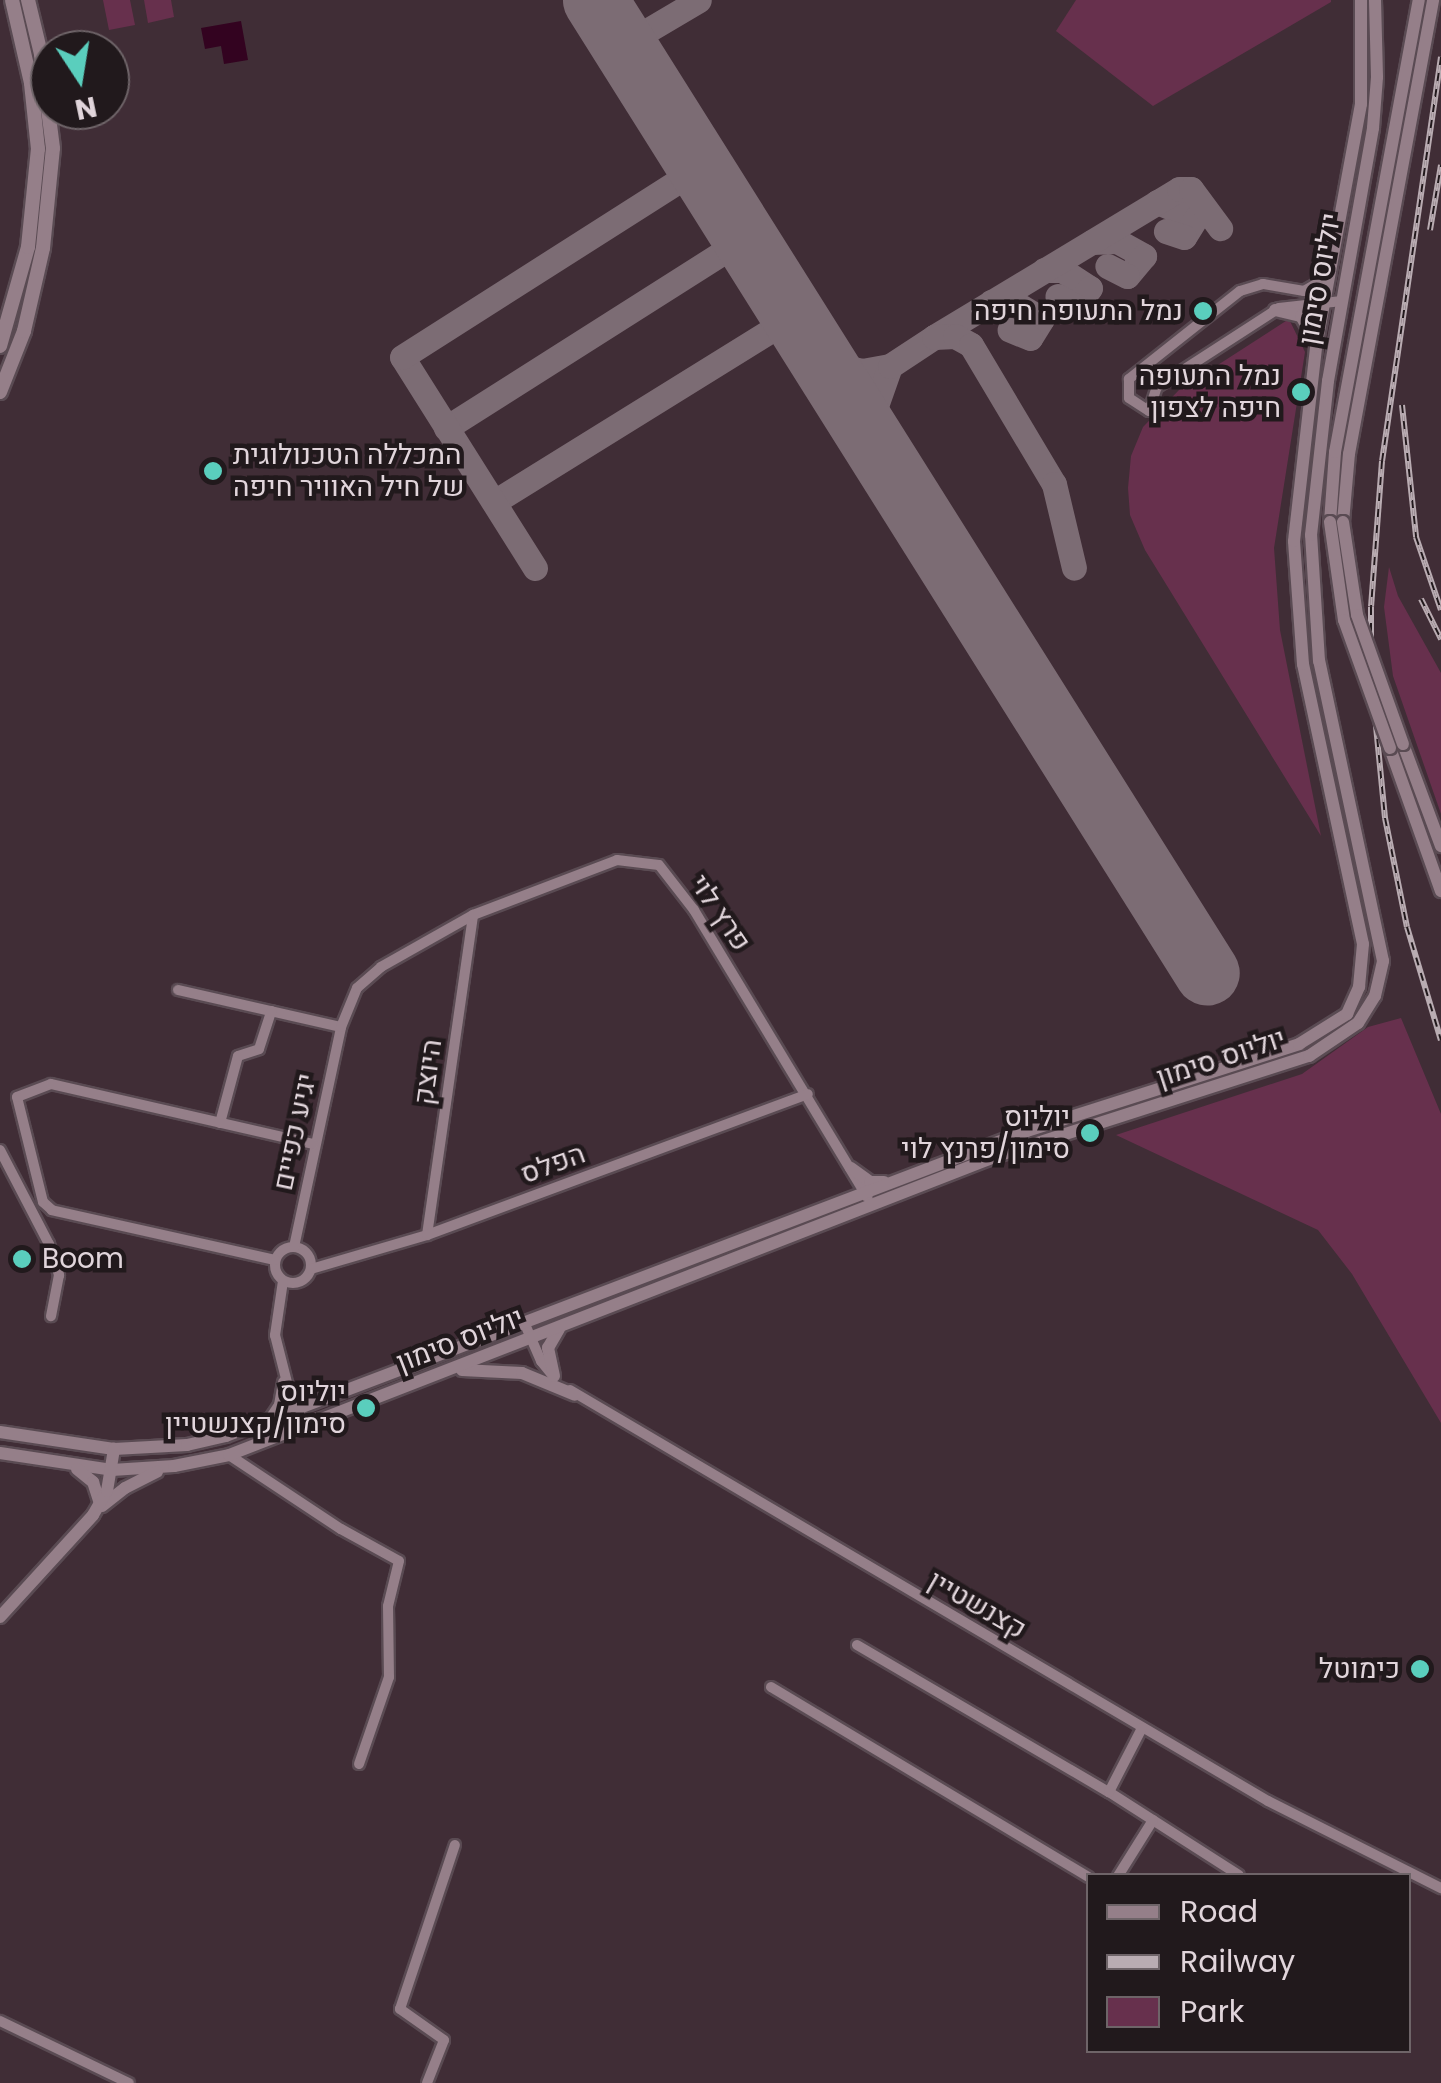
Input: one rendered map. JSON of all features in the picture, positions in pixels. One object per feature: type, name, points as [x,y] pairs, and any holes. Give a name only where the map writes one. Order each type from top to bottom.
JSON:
[{"type":"main road","points":[[0,346],[28,247],[38,149],[34,100],[12,0]]},
{"type":"main road","points":[[0,392],[24,331],[43,248],[53,148],[28,0]]},
{"type":"street","name":"יוליוס סימון","points":[[0,1432],[114,1449],[187,1445],[268,1422],[1026,1131],[1299,1044],[1338,1023],[1354,1002],[1363,944],[1303,664],[1295,589],[1296,490],[1323,306],[1362,104],[1361,0]]},
{"type":"street","name":"יוליוס סימון","points":[[0,1453],[112,1470],[174,1466],[229,1455],[1049,1138],[1309,1056],[1347,1032],[1368,1010],[1381,979],[1382,950],[1319,661],[1311,571],[1314,490],[1376,103],[1375,0]]},
{"type":"street","points":[[1419,0],[1335,452],[1336,522],[1357,615],[1441,891]]},
{"type":"street","points":[[1336,522],[1433,0]]},
{"type":"street","points":[[1328,278],[1304,290],[1263,284],[1240,290],[1129,379],[1128,398],[1150,410],[1157,386],[1275,310],[1293,304],[1323,306],[1342,302]]},
{"type":"street","points":[[1275,310],[1301,316],[1317,344]]},
{"type":"street","points":[[1397,746],[1441,846]]},
{"type":"street","name":"פרץ לוי","points":[[341,1026],[357,988],[380,967],[474,915],[617,860],[660,865],[694,910],[873,1208]]},
{"type":"street","name":"היוצק","points":[[427,1235],[474,915]]},
{"type":"street","points":[[178,990],[341,1026]]},
{"type":"street","points":[[220,1122],[238,1056],[258,1049],[271,1011]]},
{"type":"street","name":"יגיע כפיים","points":[[294,1247],[341,1026]]},
{"type":"street","points":[[275,1260],[52,1210],[42,1202],[17,1096],[51,1084],[313,1144]]},
{"type":"street","name":"הפלס","points":[[312,1269],[427,1235],[808,1094]]},
{"type":"street","points":[[0,1150],[54,1260],[58,1275],[51,1316]]},
{"type":"street","points":[[851,1168],[870,1182],[892,1181]]},
{"type":"street","points":[[844,1200],[854,1189],[851,1168]]},
{"type":"street","points":[[283,1281],[300,1282],[312,1269],[306,1252],[294,1247],[282,1250],[275,1260],[276,1272],[283,1281],[275,1335],[299,1430]]},
{"type":"street","name":"קצנשטיין","points":[[524,1322],[554,1376],[575,1395],[1268,1800],[1441,1888]]},
{"type":"street","points":[[554,1376],[548,1348],[561,1327]]},
{"type":"street","points":[[444,1372],[506,1370],[537,1377],[575,1395]]},
{"type":"street","points":[[268,1422],[280,1406],[284,1382]]},
{"type":"street","points":[[97,1510],[112,1470],[114,1449]]},
{"type":"street","points":[[229,1455],[341,1529],[399,1561],[388,1606],[389,1677],[359,1764]]},
{"type":"street","points":[[66,1465],[90,1477],[97,1510]]},
{"type":"street","points":[[0,1617],[97,1510],[125,1488],[174,1466]]},
{"type":"street","points":[[856,1645],[1109,1792],[1237,1873]]},
{"type":"street","points":[[771,1687],[1086,1876]]},
{"type":"street","points":[[1109,1792],[1142,1728]]},
{"type":"street","points":[[1120,1873],[1153,1820]]},
{"type":"street","points":[[427,2083],[444,2040],[400,2009],[455,1844]]},
{"type":"street","points":[[0,2021],[129,2083]]},
{"type":"green space","points":[[103,0],[130,0],[135,25],[109,30]]},
{"type":"green space","points":[[144,0],[171,0],[174,17],[148,23]]},
{"type":"green space","points":[[1076,0],[1331,2],[1153,106],[1056,31]]},
{"type":"green space","points":[[1289,319],[1305,352],[1274,548],[1280,630],[1321,836],[1145,550],[1130,515],[1128,488],[1131,456],[1143,427],[1179,390]]},
{"type":"green space","points":[[1389,567],[1398,596],[1441,673],[1441,814],[1393,676],[1384,607]]},
{"type":"green space","points":[[1401,1018],[1441,1114],[1441,1423],[1352,1274],[1318,1230],[1116,1135],[1302,1074],[1368,1027]]},
{"type":"shaded area","points":[[241,21],[248,60],[224,64],[221,46],[205,49],[201,28]]},
{"type":"taxiway","points":[[623,45],[699,0]]},
{"type":"taxiway","points":[[535,568],[402,357],[700,167]]},
{"type":"taxiway","points":[[934,337],[1179,189],[1191,189],[1220,228]]},
{"type":"taxiway","points":[[1157,202],[1196,218],[1184,237],[1166,231]]},
{"type":"taxiway","points":[[446,428],[745,238]]},
{"type":"taxiway","points":[[1092,242],[1117,241],[1144,256],[1127,276],[1107,266]]},
{"type":"taxiway","points":[[1044,270],[1062,270],[1090,288],[1076,306],[1057,296]]},
{"type":"taxiway","points":[[991,302],[1010,300],[1042,319],[1030,338],[1010,330]]},
{"type":"taxiway","points":[[494,502],[794,316]]},
{"type":"taxiway","points":[[875,445],[871,420],[890,366],[934,337],[955,336],[971,345],[1054,484],[1074,568]]},
{"type":"taxiway","points":[[817,353],[839,366],[862,371],[890,366]]},
{"type":"runway","points":[[595,0],[1207,973]]},
{"type":"railway","points":[[1441,57],[1382,461],[1371,607],[1371,675],[1385,818],[1407,927],[1441,1040]]},
{"type":"railway","points":[[1430,230],[1441,165]]},
{"type":"railway","points":[[1402,405],[1416,537],[1441,610]]},
{"type":"railway","points":[[1421,599],[1441,639]]},
{"type":"place","name":"נמל התעופה חיפה","points":[[1203,311]]},
{"type":"place","name":"נמל התעופה חיפה לצפון","points":[[1301,392]]},
{"type":"place","name":"המכללה הטכנולוגית של חיל האוויר חיפה","points":[[213,471]]},
{"type":"place","name":"יוליוס סימון/פרנץ לוי","points":[[1090,1133]]},
{"type":"place","name":"Boom","points":[[22,1259]]},
{"type":"place","name":"יוליוס סימון/קצנשטיין","points":[[366,1408]]},
{"type":"place","name":"כימוטל","points":[[1420,1669]]}]
